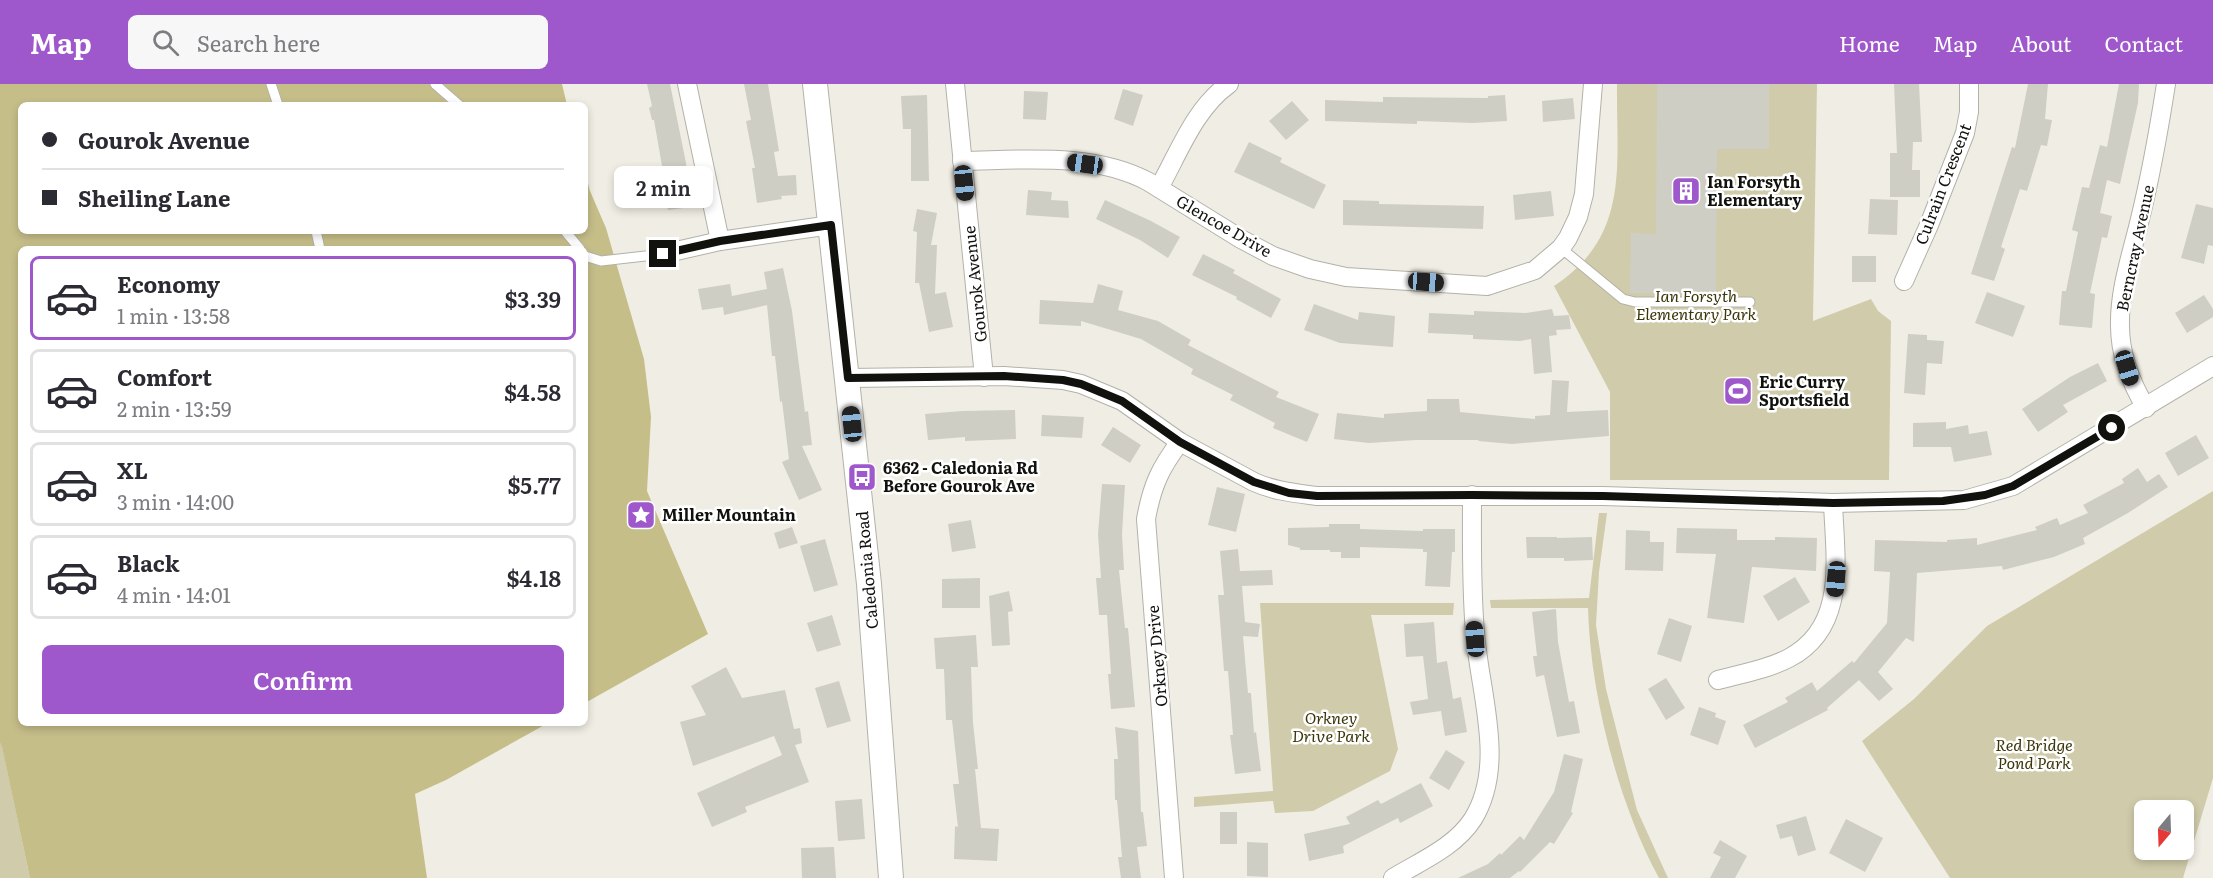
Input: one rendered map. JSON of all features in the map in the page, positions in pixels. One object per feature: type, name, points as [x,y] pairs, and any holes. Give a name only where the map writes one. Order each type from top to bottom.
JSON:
[{"type":"street","points":[[687,84],[720,241]]},
{"type":"street","name":"Caledonia Road","points":[[815,84],[869,584],[891,878]]},
{"type":"street","name":"Gourok Avenue","points":[[955,84],[984,377]]},
{"type":"street","points":[[1159,188],[1200,114],[1228,84]]},
{"type":"street","name":"Glencoe Drive","points":[[962,161],[1069,161],[1110,168],[1137,176],[1273,256],[1310,269],[1346,277],[1487,286],[1535,270],[1561,248],[1578,217],[1584,194],[1593,84]]},
{"type":"street","name":"Culrain Crescent","points":[[1904,281],[1965,133],[1969,112],[1969,84]]},
{"type":"street","name":"Berncray Avenue","points":[[2146,408],[2131,380],[2122,349],[2120,326],[2123,294],[2157,141],[2166,84]]},
{"type":"street","points":[[663,254],[720,241],[831,225]]},
{"type":"street","points":[[848,378],[1004,376],[1042,378],[1081,384],[1122,401],[1180,442],[1254,482],[1289,493],[1317,496],[1603,496],[1833,503],[1943,501],[1985,495],[2013,486],[2213,366]]},
{"type":"street","name":"Orkney Drive","points":[[1174,878],[1146,519],[1154,483],[1162,466],[1180,442]]},
{"type":"street","points":[[1393,878],[1447,846],[1459,835],[1473,818],[1481,803],[1489,776],[1489,737],[1476,655],[1471,588],[1472,495]]},
{"type":"street","points":[[1718,680],[1791,657],[1810,641],[1822,625],[1832,602],[1835,586],[1833,503]]},
{"type":"lane","points":[[271,84],[277,102]]},
{"type":"lane","points":[[435,84],[456,102]]},
{"type":"lane","points":[[568,234],[578,246]]},
{"type":"lane","points":[[1561,248],[1623,299],[1635,302],[1750,303]]},
{"type":"lane","points":[[588,257],[601,261],[663,254]]},
{"type":"green space","name":"Ian Forsyth Elementary Park","points":[[1617,84],[1817,84],[1813,321],[1871,299],[1878,311],[1891,321],[1889,480],[1610,480],[1610,392],[1554,286],[1579,266],[1596,244],[1608,221],[1617,170]]},
{"type":"green space","name":"Red Bridge Pond Park","points":[[2213,491],[2213,778],[2194,841],[2194,800],[2134,800],[2134,860],[2188,860],[2183,878],[1950,878],[1862,741],[1914,699],[1987,626]]},
{"type":"green space","points":[[1599,513],[1607,513],[1599,572],[1596,625],[1606,689],[1637,810],[1668,878],[1659,878],[1644,848],[1619,782],[1594,676],[1588,608],[1491,608],[1490,600],[1589,598]]},
{"type":"green space","name":"Orkney Drive Park","points":[[1260,603],[1454,603],[1453,615],[1371,615],[1398,749],[1390,771],[1313,811],[1275,813],[1273,801],[1194,807],[1194,797],[1273,791]]},
{"type":"green space","points":[[0,743],[2,746],[30,878],[0,878]]},
{"type":"shaded area","points":[[0,84],[562,84],[566,102],[18,102],[18,234],[588,234],[588,183],[606,228],[644,359],[651,417],[647,491],[708,634],[588,701],[588,246],[18,246],[18,726],[543,726],[446,780],[415,794],[427,878],[30,878],[0,743]]},
{"type":"building","points":[[647,84],[670,84],[686,163],[691,207],[668,210],[654,120],[652,120],[649,108],[652,106]]},
{"type":"building","points":[[744,84],[768,84],[779,151],[774,152],[778,176],[796,175],[797,195],[781,196],[782,199],[757,203],[752,168],[755,168],[746,121],[751,120]]},
{"type":"building","name":"Ian Forsyth Elementary","points":[[1657,84],[1769,84],[1769,149],[1717,149],[1716,294],[1630,293],[1631,233],[1656,234]]},
{"type":"building","points":[[1894,84],[1919,84],[1922,142],[1913,142],[1912,170],[1920,170],[1920,197],[1890,197],[1890,153],[1897,153]]},
{"type":"building","points":[[2028,84],[2048,84],[2045,119],[2052,120],[2047,146],[2041,145],[2027,191],[2020,189],[2001,247],[2005,249],[1994,281],[1971,274],[2012,147],[2015,148]]},
{"type":"building","points":[[2119,84],[2139,84],[2138,103],[2120,184],[2107,180],[2100,213],[2112,216],[2107,238],[2102,237],[2090,293],[2095,294],[2092,328],[2059,325],[2062,291],[2066,291],[2078,232],[2072,230],[2082,187],[2089,188],[2100,145],[2107,147]]},
{"type":"building","points":[[1123,89],[1143,95],[1133,126],[1114,119]]},
{"type":"building","points":[[1024,91],[1048,92],[1046,120],[1023,119]]},
{"type":"building","points":[[927,95],[929,181],[911,181],[911,129],[903,129],[901,96]]},
{"type":"building","points":[[1505,95],[1507,121],[1473,123],[1417,121],[1417,124],[1325,121],[1325,100],[1383,102],[1383,97],[1488,98],[1488,96]]},
{"type":"building","points":[[1573,98],[1575,119],[1543,122],[1542,101]]},
{"type":"building","points":[[1292,101],[1309,120],[1286,140],[1269,121]]},
{"type":"building","points":[[1249,142],[1282,158],[1280,162],[1326,185],[1314,209],[1234,172]]},
{"type":"building","points":[[1028,190],[1052,192],[1051,200],[1068,201],[1069,218],[1026,215]]},
{"type":"building","points":[[1551,191],[1554,216],[1515,220],[1513,195]]},
{"type":"building","points":[[1870,199],[1898,200],[1897,235],[1868,234]]},
{"type":"building","points":[[1105,200],[1180,237],[1168,258],[1140,240],[1096,219]]},
{"type":"building","points":[[1343,200],[1379,201],[1379,204],[1484,206],[1483,229],[1343,225]]},
{"type":"building","points":[[2196,204],[2213,208],[2213,246],[2208,245],[2204,264],[2181,258]]},
{"type":"building","points":[[917,209],[937,213],[931,245],[937,245],[935,294],[946,292],[953,327],[929,332],[919,283],[915,283],[917,232],[913,231]]},
{"type":"building","points":[[1203,254],[1235,270],[1233,273],[1281,299],[1271,318],[1236,299],[1237,297],[1192,275]]},
{"type":"building","points":[[1852,256],[1876,256],[1876,282],[1852,282]]},
{"type":"building","points":[[783,268],[792,311],[805,412],[808,411],[812,445],[802,446],[822,490],[799,500],[782,462],[789,459],[775,356],[772,356],[767,305],[724,315],[723,307],[702,310],[698,289],[730,284],[732,296],[767,289],[764,272]]},
{"type":"building","points":[[1098,284],[1123,291],[1118,310],[1158,321],[1191,340],[1188,345],[1279,392],[1276,397],[1319,414],[1307,442],[1273,428],[1275,423],[1230,400],[1233,395],[1191,374],[1193,369],[1141,339],[1081,321],[1081,326],[1039,324],[1040,300],[1093,303]]},
{"type":"building","points":[[1987,292],[2025,306],[2013,337],[1975,323]]},
{"type":"building","points":[[2204,295],[2213,309],[2213,317],[2187,333],[2175,313]]},
{"type":"building","points":[[1314,304],[1358,320],[1359,312],[1395,316],[1393,347],[1340,343],[1304,330]]},
{"type":"building","points":[[1552,309],[1554,316],[1569,315],[1571,329],[1556,330],[1557,335],[1549,336],[1552,372],[1534,374],[1531,339],[1520,341],[1473,339],[1473,335],[1428,333],[1429,313],[1474,315],[1474,311],[1526,313]]},
{"type":"building","points":[[1908,334],[1927,335],[1927,340],[1944,341],[1942,364],[1927,363],[1925,395],[1904,393]]},
{"type":"building","points":[[2098,363],[2107,381],[2063,405],[2068,412],[2038,432],[2022,409],[2070,377]]},
{"type":"building","points":[[1552,380],[1569,381],[1567,412],[1608,410],[1609,436],[1512,444],[1479,440],[1369,443],[1334,439],[1337,413],[1384,418],[1384,414],[1427,411],[1427,399],[1459,399],[1460,412],[1535,419],[1535,416],[1550,415]]},
{"type":"building","points":[[1015,410],[1016,439],[965,441],[965,437],[928,440],[925,414]]},
{"type":"building","points":[[1042,415],[1084,417],[1082,438],[1041,436]]},
{"type":"building","points":[[1946,422],[1946,429],[1968,425],[1969,434],[1987,431],[1992,455],[1954,462],[1951,447],[1913,447],[1913,423]]},
{"type":"building","points":[[1113,427],[1141,445],[1130,463],[1101,445]]},
{"type":"building","points":[[2196,435],[2209,458],[2178,476],[2165,453]]},
{"type":"building","points":[[2138,468],[2147,482],[2159,474],[2168,487],[2083,538],[2085,544],[2054,557],[2003,570],[2002,566],[1917,573],[1914,642],[1906,638],[1878,672],[1893,689],[1879,701],[1859,680],[1827,708],[1828,710],[1755,748],[1743,725],[1788,702],[1785,698],[1812,682],[1817,691],[1852,661],[1854,663],[1887,623],[1890,572],[1874,571],[1875,540],[1947,542],[1947,540],[1977,538],[1977,545],[2037,530],[2035,527],[2057,518],[2060,525],[2088,513],[2083,505],[2124,483],[2122,479]]},
{"type":"building","points":[[1102,484],[1125,485],[1122,534],[1124,570],[1119,570],[1125,628],[1128,628],[1135,707],[1111,709],[1107,615],[1099,615],[1096,578],[1101,578],[1098,534]]},
{"type":"building","points":[[1217,487],[1245,494],[1236,532],[1208,525]]},
{"type":"building","points":[[971,520],[976,548],[952,552],[948,524]]},
{"type":"building","points":[[1329,524],[1360,524],[1360,529],[1423,531],[1423,529],[1455,529],[1455,552],[1452,552],[1450,587],[1425,586],[1427,552],[1423,552],[1423,549],[1360,547],[1360,558],[1341,558],[1341,552],[1300,550],[1300,548],[1288,545],[1288,528],[1329,527]]},
{"type":"building","points":[[792,527],[798,543],[779,549],[774,533]]},
{"type":"building","points":[[1677,528],[1737,529],[1737,540],[1775,540],[1775,537],[1817,538],[1816,571],[1752,567],[1744,623],[1707,618],[1716,554],[1676,553]]},
{"type":"building","points":[[1626,530],[1650,531],[1650,542],[1664,542],[1663,571],[1625,570]]},
{"type":"building","points":[[1526,537],[1592,537],[1593,560],[1564,561],[1564,558],[1527,558]]},
{"type":"building","points":[[825,539],[838,585],[814,592],[800,546]]},
{"type":"building","points":[[1238,549],[1240,571],[1272,570],[1273,585],[1242,586],[1245,622],[1260,624],[1258,637],[1243,636],[1248,693],[1251,693],[1254,733],[1256,732],[1261,771],[1235,774],[1230,735],[1233,735],[1228,671],[1224,671],[1218,595],[1224,595],[1220,551]]},
{"type":"building","points":[[1795,577],[1810,602],[1778,621],[1763,596]]},
{"type":"building","points":[[980,578],[980,608],[942,608],[942,579]]},
{"type":"building","points":[[1009,591],[1013,611],[1008,612],[1010,645],[992,646],[989,596]]},
{"type":"building","points":[[1556,609],[1558,642],[1569,702],[1574,701],[1580,733],[1557,737],[1544,675],[1536,677],[1533,656],[1537,656],[1532,612]]},
{"type":"building","points":[[832,615],[841,645],[817,652],[807,623]]},
{"type":"building","points":[[1669,618],[1692,626],[1681,662],[1657,654]]},
{"type":"building","points":[[1434,622],[1437,663],[1447,661],[1453,699],[1461,697],[1467,732],[1445,736],[1441,711],[1413,715],[1410,702],[1428,699],[1423,656],[1406,657],[1404,624]]},
{"type":"building","points":[[976,635],[978,667],[971,667],[973,723],[978,769],[975,769],[981,828],[999,829],[997,861],[954,859],[955,826],[958,827],[953,784],[959,784],[952,720],[946,720],[944,669],[936,669],[934,638]]},
{"type":"building","points":[[726,667],[742,698],[785,690],[794,729],[800,728],[802,743],[795,745],[809,782],[745,807],[747,812],[712,827],[697,793],[782,755],[774,736],[693,766],[680,722],[706,715],[691,686]]},
{"type":"building","points":[[1666,678],[1685,708],[1666,720],[1648,689]]},
{"type":"building","points":[[839,681],[851,721],[827,728],[815,688]]},
{"type":"building","points":[[1699,707],[1716,713],[1715,717],[1726,721],[1718,745],[1690,735]]},
{"type":"building","points":[[1115,727],[1138,731],[1141,812],[1143,812],[1147,846],[1137,847],[1141,878],[1121,878],[1118,857],[1122,857],[1117,800],[1115,800],[1114,759],[1118,759]]},
{"type":"building","points":[[1446,750],[1465,762],[1449,790],[1429,778]]},
{"type":"building","points":[[1564,754],[1583,759],[1571,812],[1573,813],[1554,844],[1550,842],[1520,872],[1510,878],[1458,878],[1488,864],[1520,836],[1524,840],[1554,792]]},
{"type":"building","points":[[1421,783],[1433,806],[1400,823],[1398,818],[1343,846],[1344,853],[1309,861],[1304,834],[1350,824],[1346,817],[1378,800],[1381,804]]},
{"type":"building","points":[[862,799],[865,839],[838,841],[835,801]]},
{"type":"building","points":[[1220,812],[1237,812],[1237,844],[1220,844]]},
{"type":"building","points":[[1806,816],[1816,850],[1798,856],[1792,836],[1780,839],[1776,825]]},
{"type":"building","points":[[1846,819],[1883,838],[1865,872],[1829,853]]},
{"type":"building","points":[[1720,840],[1747,856],[1735,878],[1710,878],[1721,857],[1713,853]]},
{"type":"building","points":[[1247,842],[1268,843],[1268,877],[1247,876]]},
{"type":"building","points":[[834,847],[836,878],[802,878],[801,848]]},
{"type":"place","name":"Ian Forsyth Elementary","points":[[1686,191]]},
{"type":"place","name":"Eric Curry Sportsfield","points":[[1738,391]]},
{"type":"place","name":"6362 - Caledonia Rd Before Gourok Ave","points":[[862,477]]},
{"type":"place","name":"Miller Mountain","points":[[641,515]]},
{"type":"route","points":[[663,254],[720,241],[831,225],[848,378],[1004,376],[1063,380],[1081,384],[1122,401],[1180,442],[1254,482],[1289,493],[1317,496],[1603,496],[1833,503],[1964,500],[2013,486],[2112,428]]}]
